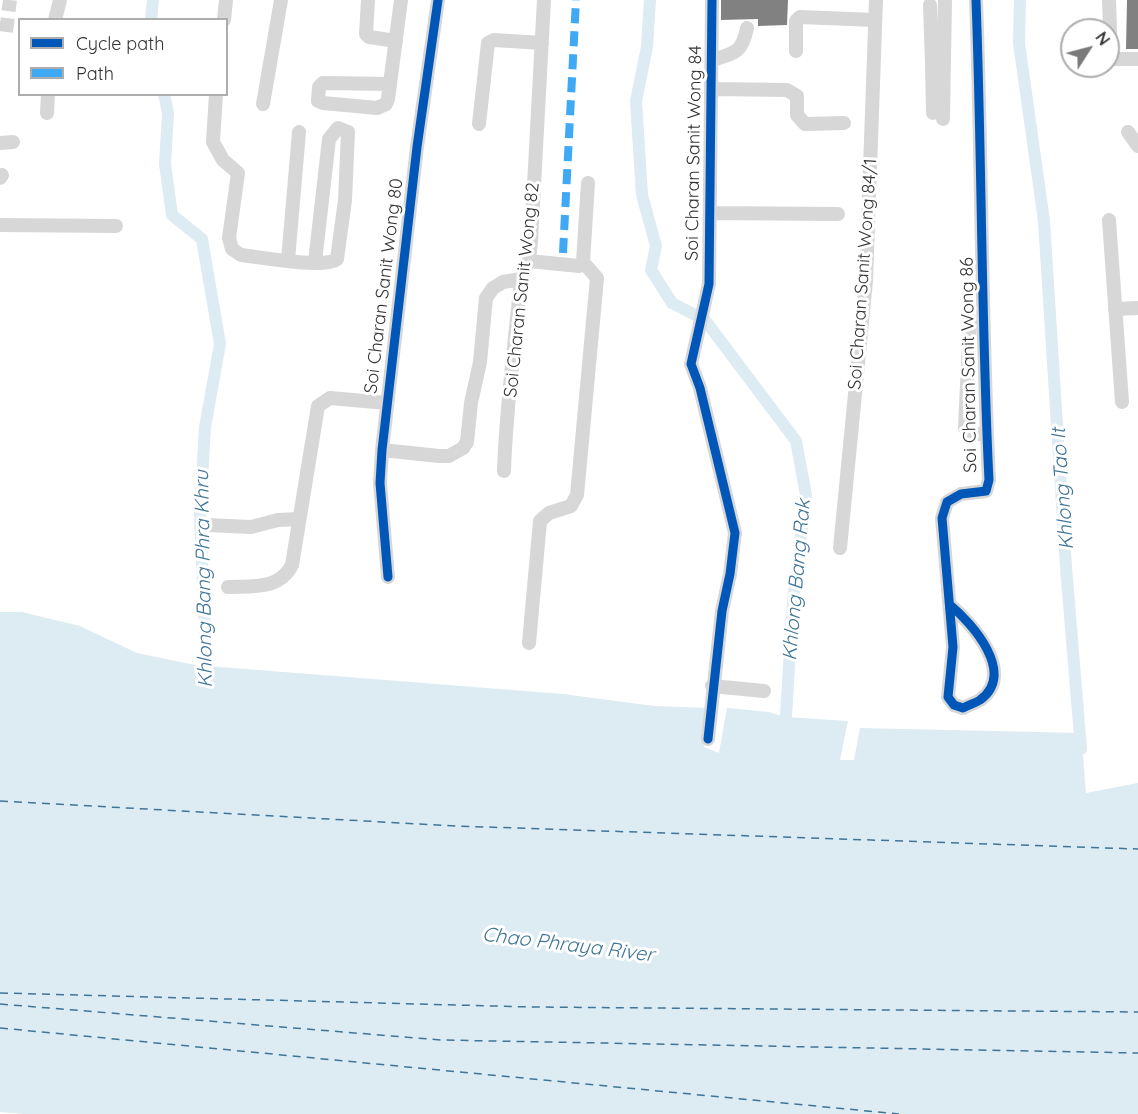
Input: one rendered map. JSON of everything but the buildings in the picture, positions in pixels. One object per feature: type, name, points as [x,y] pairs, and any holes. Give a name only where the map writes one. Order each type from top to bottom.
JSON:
[{"type":"street","points":[[56,18],[60,0]]},
{"type":"street","points":[[224,18],[226,0]]},
{"type":"street","points":[[263,104],[281,0]]},
{"type":"street","points":[[368,0],[366,34],[369,37],[396,41]]},
{"type":"street","points":[[390,84],[323,83],[319,87],[318,100],[323,104],[382,107],[388,99],[396,41],[401,0]]},
{"type":"street","name":"Soi Charan Sanit Wong 80","points":[[388,577],[380,483],[382,450],[417,147],[438,0]]},
{"type":"street","name":"Soi Charan Sanit Wong 82","points":[[504,471],[504,428],[511,397],[521,279],[529,261],[544,0]]},
{"type":"street","name":"Soi Charan Sanit Wong 84","points":[[708,739],[712,686],[735,533],[700,388],[691,364],[709,284],[712,0]]},
{"type":"street","name":"Soi Charan Sanit Wong 84/1","points":[[840,548],[866,281],[876,0]]},
{"type":"street","points":[[938,116],[938,63],[945,0]]},
{"type":"street","name":"Soi Charan Sanit Wong 86","points":[[950,605],[969,620],[994,667],[991,687],[982,699],[963,708],[954,705],[948,697],[953,647],[942,518],[947,502],[961,494],[986,491],[988,480],[976,0]]},
{"type":"street","points":[[1109,0],[1111,59],[1138,59]]},
{"type":"street","points":[[930,5],[938,63]]},
{"type":"street","points":[[796,51],[796,21],[800,17],[875,20]]},
{"type":"street","points":[[712,60],[737,52],[744,43],[747,28]]},
{"type":"street","points":[[479,124],[488,43],[494,40],[542,43]]},
{"type":"street","points":[[711,89],[787,90],[797,96],[797,115],[805,124],[844,123]]},
{"type":"street","points":[[47,113],[48,96]]},
{"type":"street","points":[[216,96],[213,142],[223,160],[238,173],[229,238],[232,249],[241,255],[288,260],[315,262],[331,263],[338,256],[349,136],[343,128],[338,128],[329,139],[315,262]]},
{"type":"street","points":[[288,260],[299,132]]},
{"type":"street","points":[[1128,132],[1138,146]]},
{"type":"street","points":[[529,261],[571,266],[579,266],[583,262],[588,183]]},
{"type":"street","points":[[710,213],[838,214]]},
{"type":"street","points":[[1109,220],[1122,402]]},
{"type":"street","points":[[0,225],[116,226]]},
{"type":"street","points":[[529,643],[540,521],[549,513],[571,506],[577,495],[597,278],[583,262]]},
{"type":"street","points":[[382,450],[449,456],[463,448],[480,362],[486,298],[493,288],[503,282],[521,279]]},
{"type":"street","points":[[1115,309],[1138,308]]},
{"type":"street","points":[[970,320],[965,428],[973,434],[986,434]]},
{"type":"street","points":[[228,587],[270,585],[284,579],[292,566],[318,406],[330,398],[387,403]]},
{"type":"street","points":[[208,525],[251,527],[278,519],[300,519]]},
{"type":"street","points":[[712,686],[764,691]]},
{"type":"water","name":"Chao Phraya River","points":[[0,612],[22,612],[80,626],[137,653],[195,665],[563,694],[654,706],[708,708],[704,747],[719,753],[727,708],[769,712],[785,717],[848,721],[840,760],[854,760],[860,728],[1081,733],[1086,793],[1138,783],[1138,1114],[24,1114],[0,1112]]},
{"type":"waterway","name":"Khlong Bang Phra Khru","points":[[151,18],[153,0]]},
{"type":"waterway","name":"Khlong Bang Rak","points":[[650,0],[647,47],[636,101],[642,195],[656,246],[651,270],[672,303],[705,320],[796,441],[806,495],[793,601],[785,732]]},
{"type":"waterway","name":"Khlong Tao It","points":[[1020,0],[1019,43],[1044,221],[1066,567],[1081,749]]},
{"type":"waterway","name":"Khlong Bang Phra Khru","points":[[164,96],[168,113],[165,164],[172,215],[202,239],[220,344],[205,427],[200,514],[207,680]]},
{"type":"ferry route","points":[[0,801],[456,826],[1138,849]]},
{"type":"ferry route","points":[[0,993],[532,1007],[1138,1012]]},
{"type":"ferry route","points":[[0,1004],[441,1040],[1138,1053]]},
{"type":"ferry route","points":[[0,1028],[899,1114]]},
{"type":"tunnel","points":[[6,32],[10,0]]},
{"type":"marked path","points":[[563,253],[576,0]]},
{"type":"cycle path","points":[[388,577],[380,483],[382,450],[417,147],[438,0]]},
{"type":"cycle path","points":[[708,739],[722,611],[730,574],[735,533],[700,388],[691,364],[709,284],[712,0]]},
{"type":"cycle path","points":[[950,605],[979,636],[993,663],[994,677],[990,689],[980,700],[963,708],[954,705],[948,697],[953,647],[942,518],[947,502],[961,494],[986,491],[989,480],[976,0]]}]
